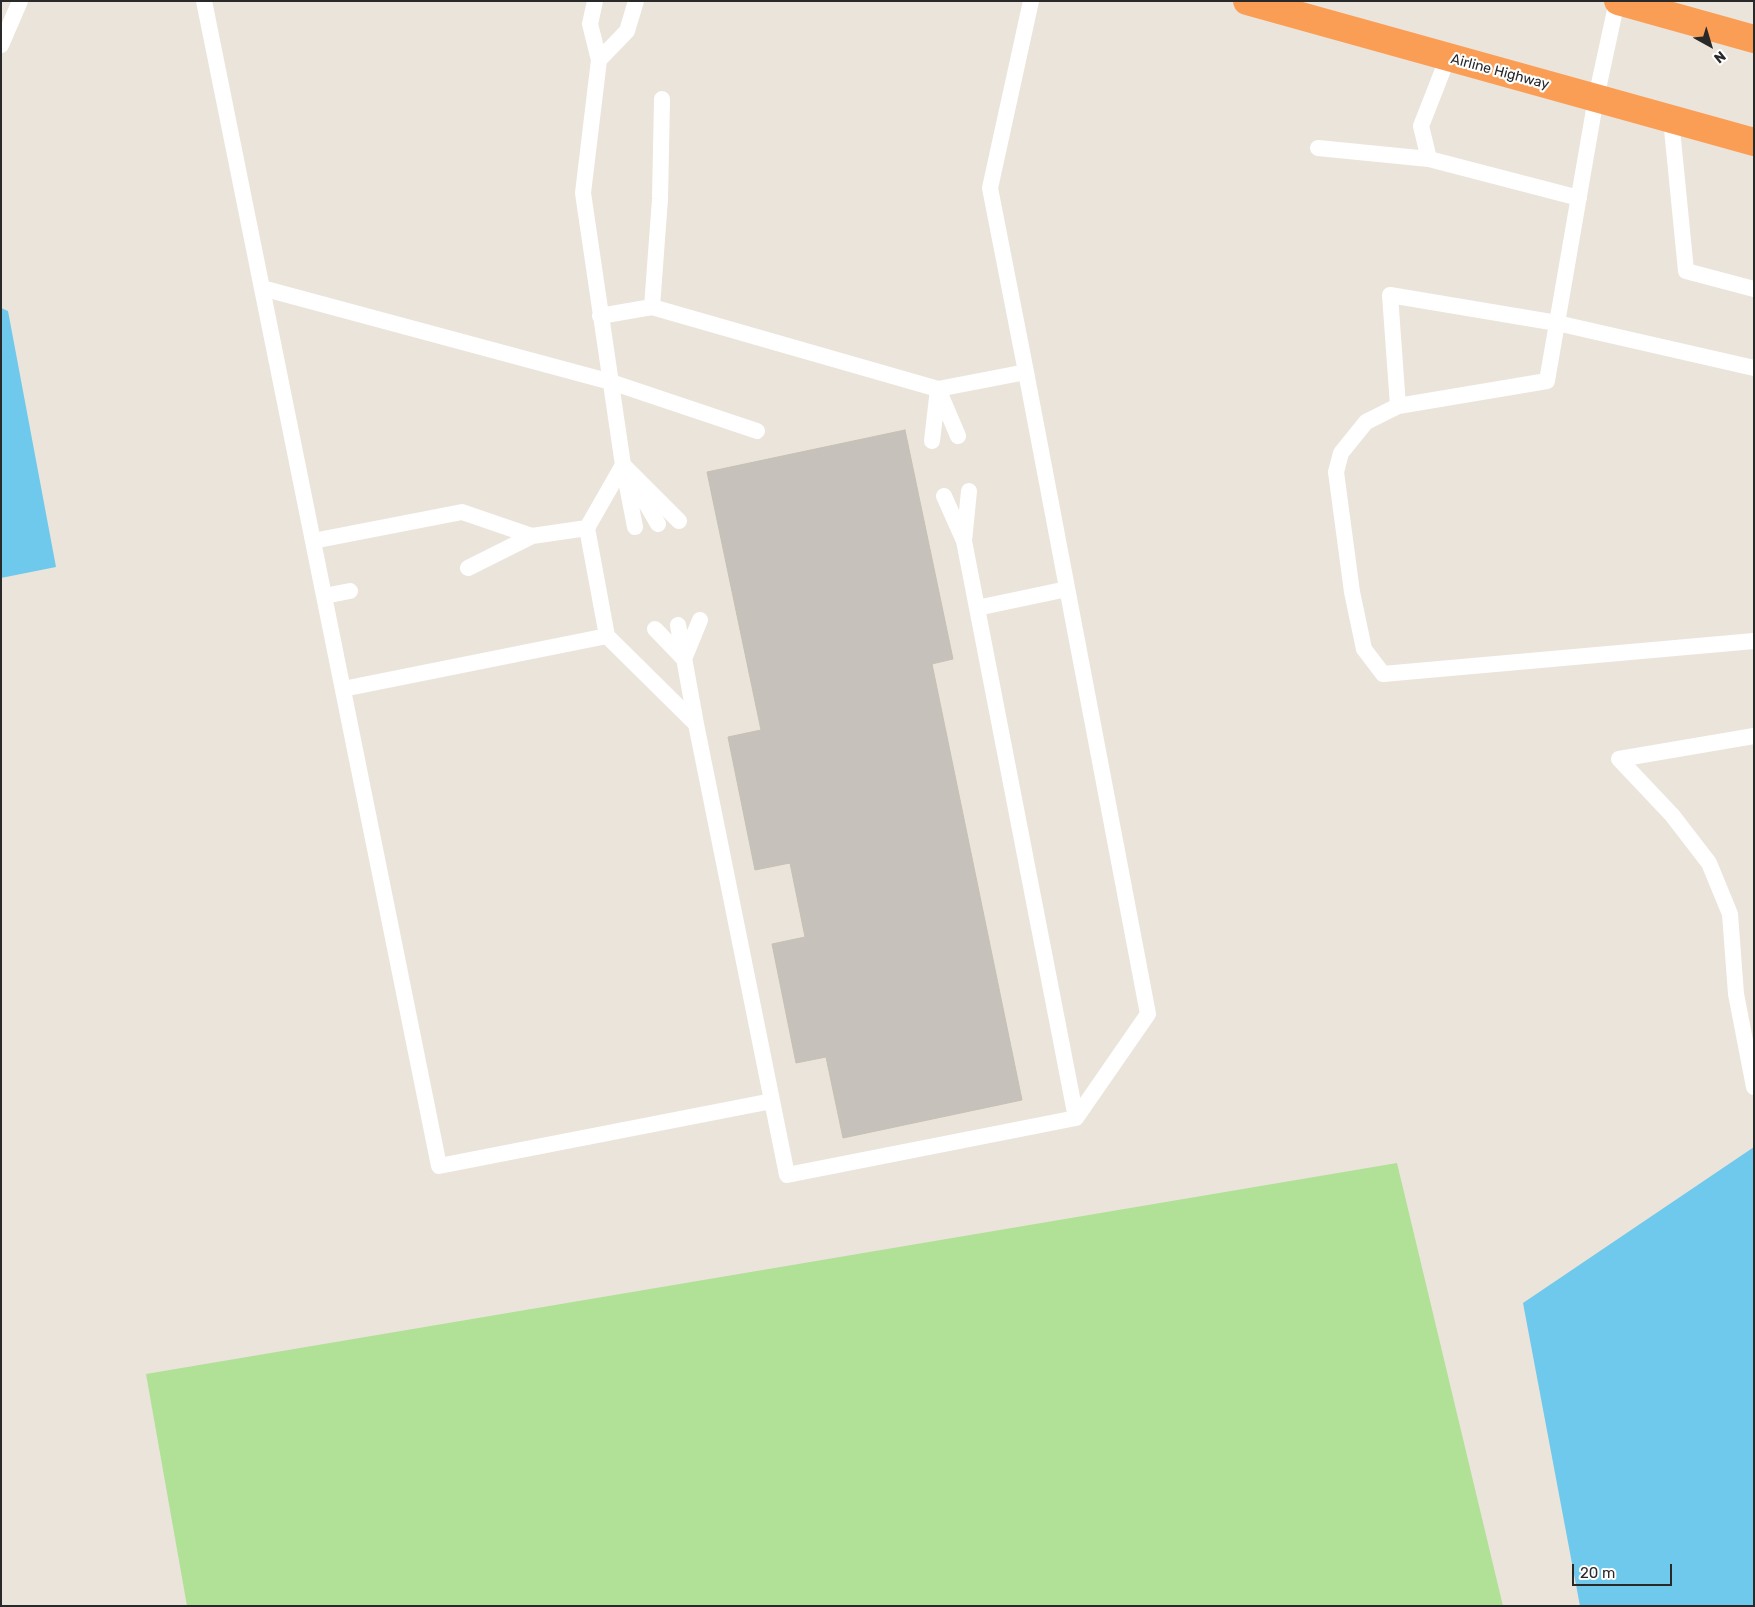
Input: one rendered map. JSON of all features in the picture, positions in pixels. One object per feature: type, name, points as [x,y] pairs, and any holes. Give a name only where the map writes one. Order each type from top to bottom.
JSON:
[{"type":"highway","name":"Airline Highway","points":[[1247,1],[1754,142]]},
{"type":"highway","points":[[1618,1],[1754,39]]},
{"type":"lane","points":[[1,46],[20,1]]},
{"type":"lane","points":[[204,1],[439,1166],[772,1101]]},
{"type":"lane","points":[[595,1],[590,24],[599,60],[583,193],[610,382],[635,527]]},
{"type":"lane","points":[[599,60],[627,31],[636,1]]},
{"type":"lane","points":[[678,625],[696,724],[787,1175],[1076,1118],[1148,1014],[990,188],[1031,1]]},
{"type":"lane","points":[[1618,1],[1596,98],[1547,381],[1398,406],[1366,422],[1341,453],[1336,472],[1352,592],[1364,649],[1383,674],[1754,641]]},
{"type":"lane","points":[[1429,159],[1421,126],[1448,57]]},
{"type":"lane","points":[[652,307],[660,199],[662,99]]},
{"type":"lane","points":[[1672,119],[1686,271],[1754,289]]},
{"type":"lane","points":[[1318,148],[1429,159],[1579,198]]},
{"type":"lane","points":[[262,288],[610,382],[757,431]]},
{"type":"lane","points":[[1398,406],[1390,295],[1557,323],[1754,368]]},
{"type":"lane","points":[[600,316],[652,307],[938,389],[1026,372]]},
{"type":"lane","points":[[938,389],[958,436]]},
{"type":"lane","points":[[932,441],[938,389]]},
{"type":"lane","points":[[623,465],[679,521]]},
{"type":"lane","points":[[623,465],[658,524]]},
{"type":"lane","points":[[623,465],[587,528],[607,636],[696,724]]},
{"type":"lane","points":[[964,541],[969,491]]},
{"type":"lane","points":[[944,496],[964,541],[1076,1118]]},
{"type":"lane","points":[[313,541],[462,512],[532,536]]},
{"type":"lane","points":[[468,568],[532,536],[587,528]]},
{"type":"lane","points":[[977,608],[1067,589]]},
{"type":"lane","points":[[324,596],[350,591]]},
{"type":"lane","points":[[684,659],[700,620]]},
{"type":"lane","points":[[655,629],[684,659]]},
{"type":"lane","points":[[343,689],[607,636]]},
{"type":"lane","points":[[1754,736],[1619,759],[1672,814],[1709,863],[1730,914],[1736,994],[1754,1087]]},
{"type":"green space","points":[[1397,1163],[1503,1606],[187,1606],[146,1374]]},
{"type":"water","points":[[1,308],[8,311],[56,567],[1,578]]},
{"type":"water","points":[[1754,1147],[1754,1606],[1580,1606],[1523,1303]]},
{"type":"building","points":[[905,430],[953,659],[932,664],[1022,1100],[843,1138],[826,1057],[796,1063],[772,944],[805,937],[790,863],[755,870],[728,737],[761,730],[707,472]]}]
